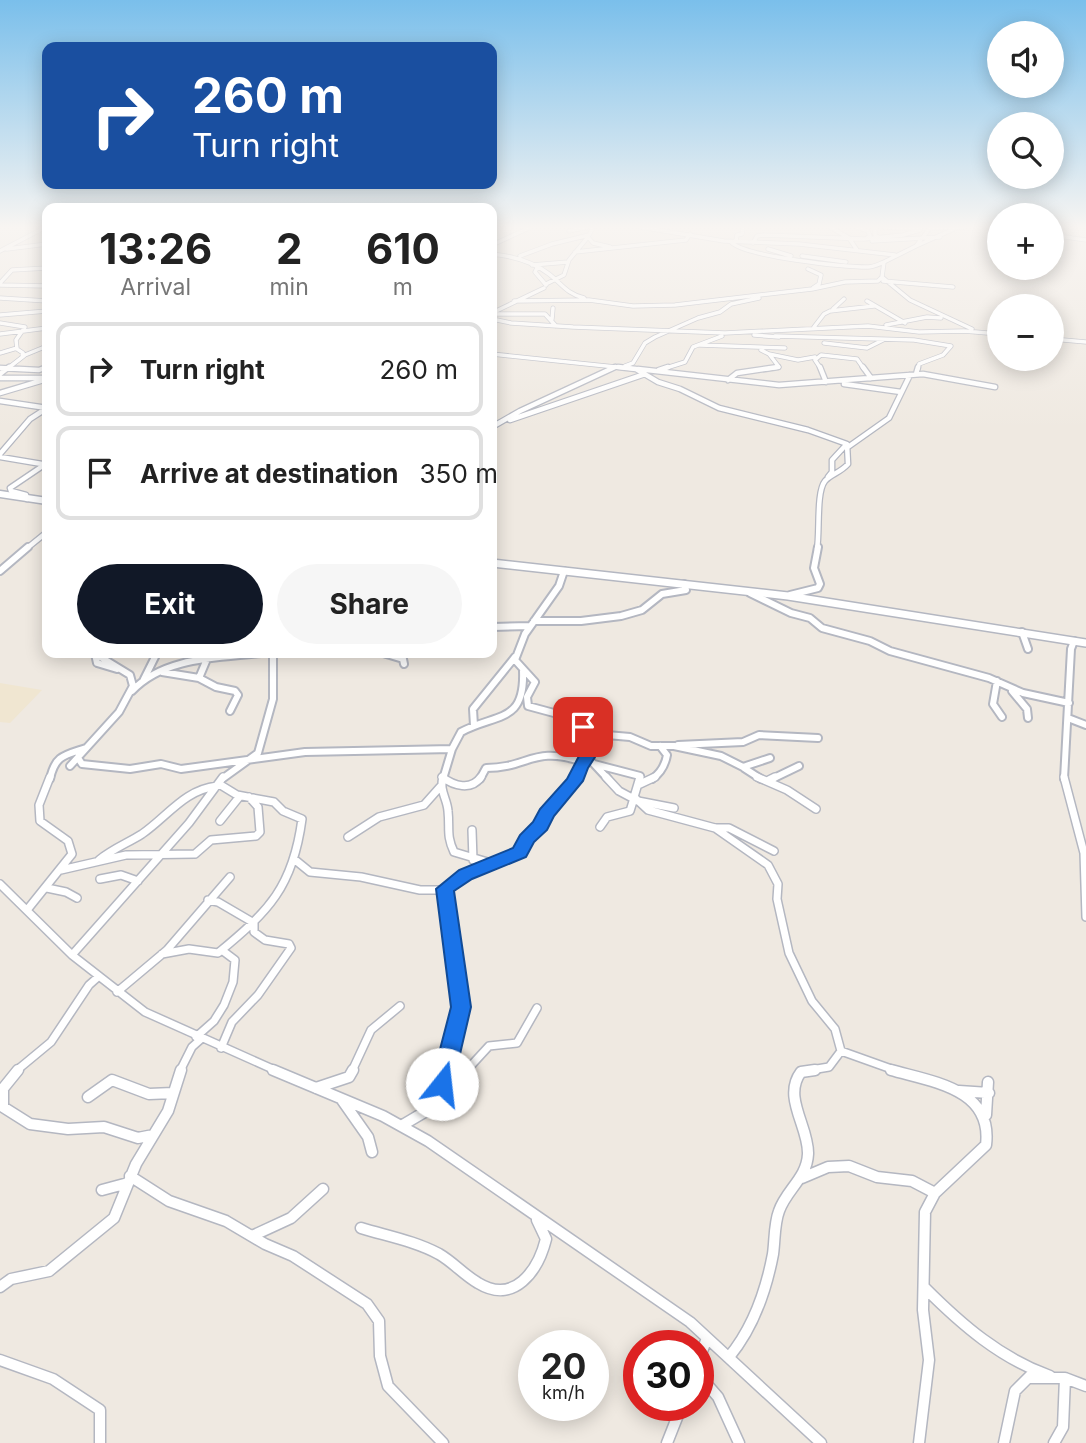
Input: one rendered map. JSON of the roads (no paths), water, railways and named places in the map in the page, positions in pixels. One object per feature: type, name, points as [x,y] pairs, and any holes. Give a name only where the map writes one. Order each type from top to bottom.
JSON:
[{"type":"main road","points":[[0,494],[42,500]]},
{"type":"main road","points":[[497,564],[788,596],[1086,643]]},
{"type":"street","points":[[497,312],[528,294]]},
{"type":"street","points":[[532,300],[541,294]]},
{"type":"street","points":[[552,319],[556,301],[562,294]]},
{"type":"street","points":[[573,294],[587,300]]},
{"type":"street","points":[[514,301],[587,300],[648,305],[760,294]]},
{"type":"street","points":[[904,294],[976,332]]},
{"type":"street","points":[[645,343],[698,318],[719,312],[731,304],[759,298]]},
{"type":"street","points":[[0,299],[42,301]]},
{"type":"street","points":[[816,328],[824,314],[844,299]]},
{"type":"street","points":[[867,301],[920,332]]},
{"type":"street","points":[[830,311],[874,306]]},
{"type":"street","points":[[497,315],[545,314],[554,308]]},
{"type":"street","points":[[0,314],[42,311]]},
{"type":"street","points":[[545,314],[556,326]]},
{"type":"street","points":[[497,317],[511,323],[743,333],[866,348],[883,340]]},
{"type":"street","points":[[498,424],[546,409],[585,392],[685,362],[691,349],[723,335],[866,326],[927,317],[953,321]]},
{"type":"street","points":[[0,323],[21,330]]},
{"type":"street","points":[[866,326],[920,332],[987,333]]},
{"type":"street","points":[[0,334],[42,328]]},
{"type":"street","points":[[498,424],[520,411],[617,367],[633,363],[645,343],[646,334],[626,328]]},
{"type":"street","points":[[0,334],[21,330]]},
{"type":"street","points":[[21,330],[16,338],[17,348],[23,353],[22,357]]},
{"type":"street","points":[[775,336],[914,340],[951,346],[943,355],[919,364],[916,374]]},
{"type":"street","points":[[1064,340],[1086,342]]},
{"type":"street","points":[[698,345],[785,348]]},
{"type":"street","points":[[0,353],[17,348]]},
{"type":"street","points":[[0,376],[22,357],[42,348]]},
{"type":"street","points":[[758,348],[769,354],[806,360],[816,360],[825,355],[857,359],[871,379]]},
{"type":"street","points":[[727,380],[734,374],[779,367],[769,354]]},
{"type":"street","points":[[497,355],[762,384],[828,382],[916,374],[995,387]]},
{"type":"street","points":[[816,360],[828,382]]},
{"type":"street","points":[[0,368],[42,368]]},
{"type":"street","points":[[636,369],[729,412],[817,434],[847,449]]},
{"type":"street","points":[[748,371],[750,378],[762,384]]},
{"type":"street","points":[[788,596],[816,590],[820,584],[814,568],[814,558],[821,529],[821,492],[832,472],[832,460],[855,440],[886,421],[895,411],[901,391],[910,375]]},
{"type":"street","points":[[0,376],[42,378]]},
{"type":"street","points":[[0,393],[42,380]]},
{"type":"street","points":[[828,382],[901,391]]},
{"type":"street","points":[[0,401],[42,407]]},
{"type":"street","points":[[42,411],[30,419],[0,456],[29,464],[42,464]]},
{"type":"street","points":[[828,477],[848,464],[847,449]]},
{"type":"street","points":[[27,499],[26,495],[11,491],[10,488],[42,467]]},
{"type":"street","points":[[0,571],[42,536]]},
{"type":"street","points":[[474,726],[473,709],[515,657],[528,627],[559,586],[564,571]]},
{"type":"street","points":[[497,627],[528,627],[632,613],[654,603],[662,594],[686,590],[684,584]]},
{"type":"street","points":[[747,591],[791,613],[810,618],[822,628],[997,681],[1018,696],[1028,718]]},
{"type":"street","points":[[1022,632],[1028,649]]},
{"type":"street","points":[[1074,641],[1071,649],[1063,781],[1084,853],[1086,917]]},
{"type":"street","points":[[515,657],[523,671],[535,682],[527,697],[529,707],[565,716],[584,728],[660,746],[743,742],[759,735],[818,738]]},
{"type":"street","points":[[70,766],[119,712],[130,692],[133,679],[104,658]]},
{"type":"street","points":[[130,692],[144,679],[155,658]]},
{"type":"street","points":[[144,679],[214,658]]},
{"type":"street","points":[[72,955],[138,881],[230,770],[253,758],[259,751],[272,699],[273,658]]},
{"type":"street","points":[[400,658],[403,659],[404,664]]},
{"type":"street","points":[[199,678],[204,659]]},
{"type":"street","points":[[348,837],[379,817],[424,805],[440,787],[461,732],[493,721],[515,709],[523,693],[523,671]]},
{"type":"street","points":[[161,672],[199,678],[237,692],[230,711]]},
{"type":"street","points":[[997,681],[993,704],[1002,717]]},
{"type":"street","points":[[1009,688],[1069,703]]},
{"type":"street","points":[[1068,718],[1086,725]]},
{"type":"street","points":[[294,859],[310,872],[361,877],[420,890],[445,890],[466,875],[520,852],[526,839],[572,787],[585,759],[584,728]]},
{"type":"street","points":[[636,786],[660,775],[667,755],[660,746]]},
{"type":"street","points":[[674,746],[721,756],[816,808]]},
{"type":"street","points":[[27,910],[71,857],[72,850],[68,841],[40,821],[39,803],[52,777],[51,768],[55,761],[86,748]]},
{"type":"street","points":[[78,758],[85,765],[130,769],[156,764],[186,769],[253,758],[356,749],[452,750]]},
{"type":"street","points":[[442,777],[454,785],[472,784],[477,782],[485,768],[500,769],[513,762],[551,754],[585,759],[594,764],[638,775],[640,779],[630,811],[607,817],[600,827]]},
{"type":"street","points":[[744,768],[770,758]]},
{"type":"street","points":[[594,764],[618,791],[635,799],[674,807]]},
{"type":"street","points":[[767,780],[785,775],[799,766]]},
{"type":"street","points":[[99,860],[111,850],[124,846],[150,829],[193,792],[218,785],[245,797],[274,802],[283,811],[302,819],[286,882],[254,923],[223,951],[208,954],[181,950],[162,954]]},
{"type":"street","points":[[440,787],[447,805],[446,829],[454,852],[473,860],[492,863]]},
{"type":"street","points":[[61,870],[131,854],[195,854],[211,841],[259,835],[259,813],[245,797]]},
{"type":"street","points":[[220,821],[245,797]]},
{"type":"street","points":[[635,799],[648,810],[715,828],[729,828],[774,852]]},
{"type":"street","points":[[715,828],[772,870],[778,884],[777,899],[789,953],[812,1001],[835,1029],[841,1051]]},
{"type":"street","points":[[472,831],[473,860]]},
{"type":"street","points":[[100,879],[121,876],[138,881]]},
{"type":"street","points":[[117,992],[162,954],[230,877]]},
{"type":"street","points":[[0,884],[72,955],[151,1016],[401,1126],[645,1289],[697,1330]]},
{"type":"street","points":[[47,888],[66,892],[77,898]]},
{"type":"street","points":[[442,1097],[443,1077],[461,1007],[445,890]]},
{"type":"street","points":[[208,901],[218,902],[254,923],[257,936],[289,944],[290,951],[258,995],[232,1022],[221,1048]]},
{"type":"street","points":[[0,1287],[15,1276],[37,1275],[49,1271],[78,1245],[111,1222],[117,1213],[129,1180],[168,1111],[184,1060],[198,1038],[199,1031],[215,1019],[233,982],[235,960],[223,951]]},
{"type":"street","points":[[98,977],[89,985],[51,1042],[14,1073],[1,1090],[2,1107],[30,1124],[68,1129],[104,1127],[138,1138],[153,1135]]},
{"type":"street","points":[[316,1088],[349,1077],[371,1030],[400,1006]]},
{"type":"street","points":[[401,1126],[428,1110],[489,1046],[517,1043],[537,1008]]},
{"type":"street","points":[[841,1051],[958,1091],[977,1105],[988,1128],[986,1145],[935,1193],[925,1212],[923,1310],[929,1360],[919,1443]]},
{"type":"street","points":[[729,1357],[747,1333],[769,1273],[779,1208],[801,1179],[808,1163],[795,1080],[801,1072],[829,1068],[841,1051]]},
{"type":"street","points":[[88,1097],[111,1080],[150,1096],[161,1097],[173,1093]]},
{"type":"street","points":[[985,1117],[988,1083]]},
{"type":"street","points":[[958,1091],[989,1093]]},
{"type":"street","points":[[342,1099],[368,1137],[372,1152]]},
{"type":"street","points":[[801,1179],[820,1169],[844,1165],[877,1177],[901,1178],[920,1183],[935,1193]]},
{"type":"street","points":[[102,1191],[129,1180],[169,1201],[226,1222],[293,1256],[347,1290],[375,1311],[380,1327],[382,1365],[388,1386],[443,1443]]},
{"type":"street","points":[[252,1236],[291,1218],[323,1189]]},
{"type":"street","points":[[361,1228],[429,1249],[484,1286],[502,1290],[527,1282],[534,1272],[546,1239],[537,1218]]},
{"type":"street","points":[[924,1287],[969,1329],[1030,1375],[1065,1378],[1086,1386]]},
{"type":"street","points":[[714,1344],[821,1443]]},
{"type":"street","points":[[0,1360],[32,1368],[63,1383],[100,1410],[100,1443]]},
{"type":"street","points":[[1004,1443],[1015,1391],[1030,1375]]},
{"type":"street","points":[[1054,1443],[1063,1427],[1065,1378]]},
{"type":"street","points":[[714,1392],[739,1443]]},
{"type":"street","points":[[667,1443],[676,1421]]}]
